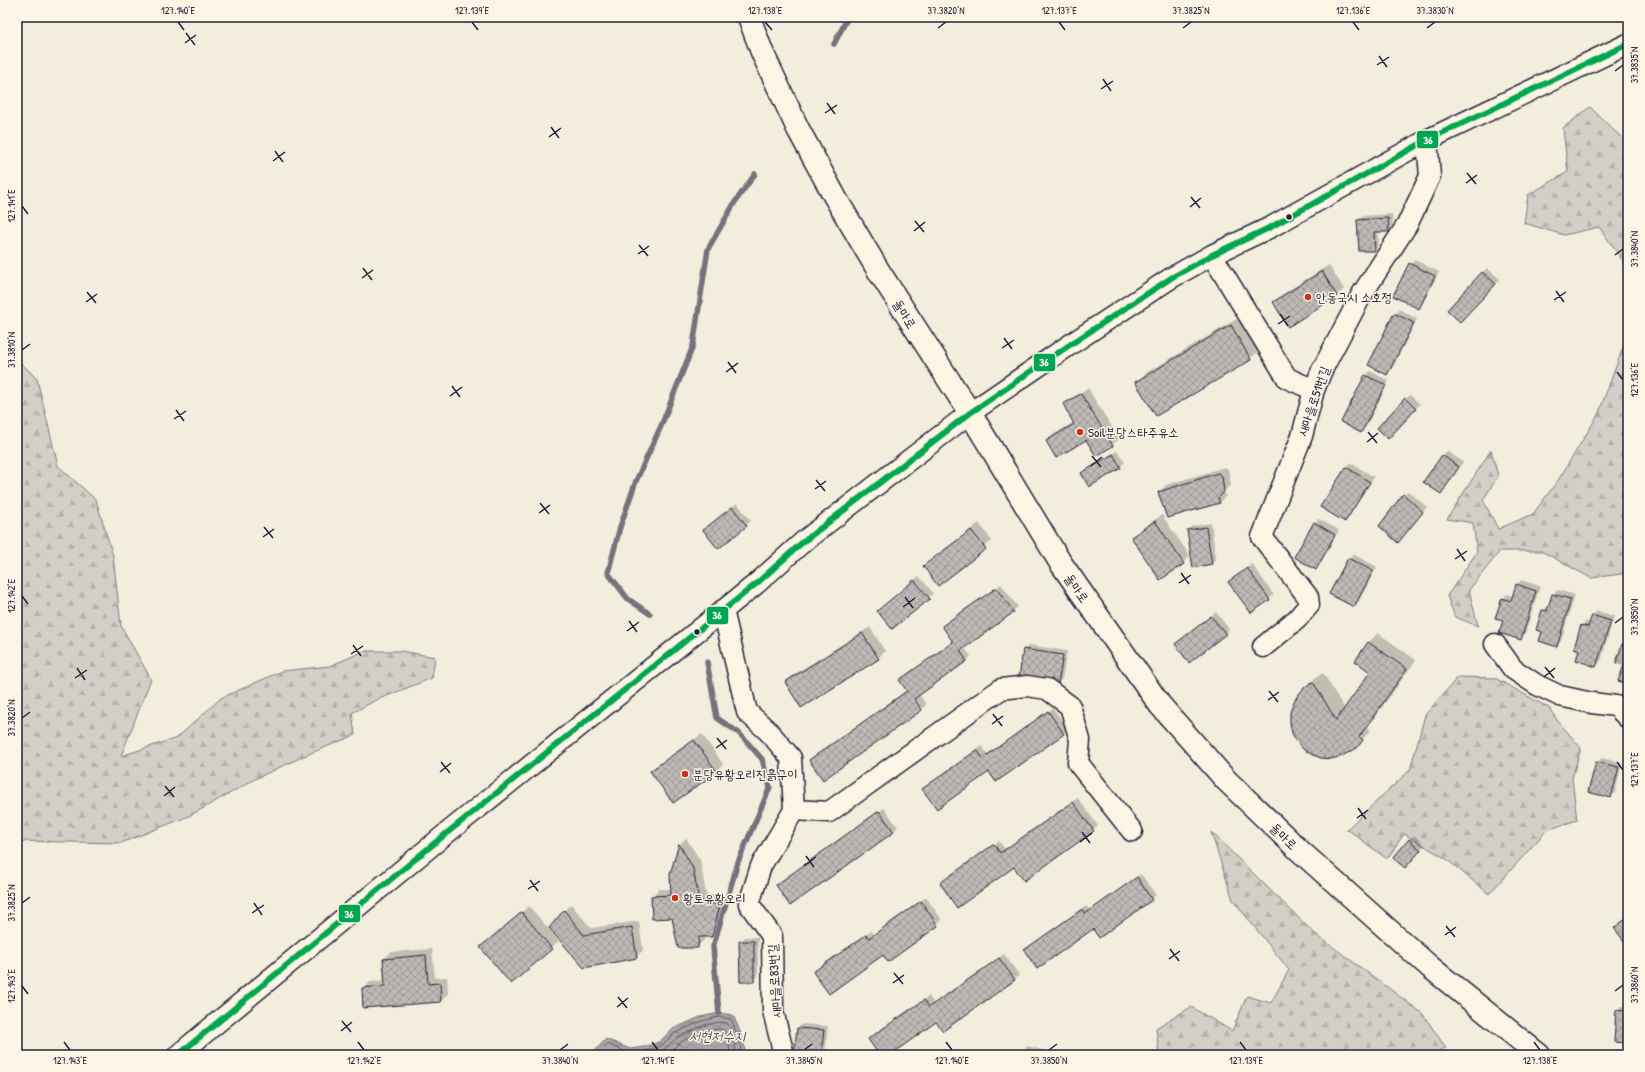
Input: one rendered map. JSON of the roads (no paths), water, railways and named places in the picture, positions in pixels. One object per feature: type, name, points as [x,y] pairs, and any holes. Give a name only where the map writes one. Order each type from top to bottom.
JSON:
[{"type":"main road","name":"돌마로","points":[[749,17],[762,52],[798,129],[835,197],[878,270],[970,413],[1060,562],[1113,640],[1160,705],[1226,780],[1300,851],[1424,962],[1539,1055]]},
{"type":"street","points":[[178,1055],[448,832],[756,584],[804,541],[970,413],[1171,278],[1212,255],[1271,227],[1427,140],[1628,44]]},
{"type":"street","name":"새마을로51번길","points":[[1263,647],[1297,619],[1309,605],[1308,597],[1262,537],[1302,436],[1314,390],[1322,370],[1362,294],[1407,225],[1430,176],[1427,140]]},
{"type":"street","points":[[1212,255],[1287,378],[1314,390]]},
{"type":"street","points":[[723,610],[747,712],[792,758],[794,810],[829,812],[1001,689],[1027,686],[1047,689],[1070,706],[1080,740],[1078,763],[1132,831]]},
{"type":"street","points":[[1495,644],[1513,669],[1537,685],[1560,696],[1592,703],[1616,706],[1628,718]]},
{"type":"street","name":"새마을로83번길","points":[[784,1055],[773,1011],[772,936],[749,904],[761,866],[794,810]]},
{"type":"water","name":"서현저수지","points":[[719,1013],[733,1015],[744,1041],[745,1055],[591,1055],[606,1039],[630,1049],[644,1047],[659,1042],[673,1029],[700,1017]]},
{"type":"waterway","points":[[834,44],[848,17]]},
{"type":"waterway","points":[[650,614],[628,599],[608,573],[620,527],[636,481],[661,426],[693,346],[708,249],[735,202],[755,174]]},
{"type":"waterway","points":[[707,662],[717,718],[739,733],[762,759],[770,787],[738,862],[713,947],[719,1013]]},
{"type":"place","name":"안동국시 소호정","points":[[1308,297]]},
{"type":"place","name":"Soil분당스타주유소","points":[[1080,432]]},
{"type":"place","name":"분당유황오리진흙구이","points":[[685,774]]},
{"type":"place","name":"황토유황오리","points":[[675,898]]}]
